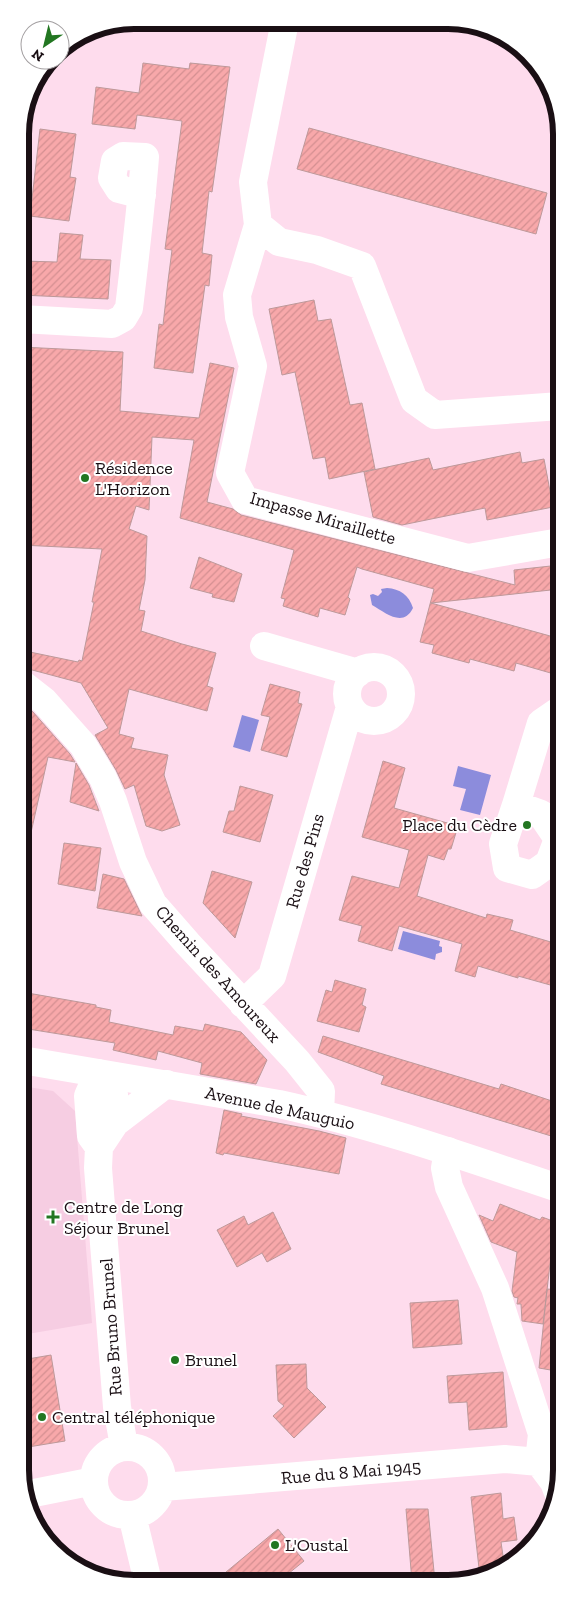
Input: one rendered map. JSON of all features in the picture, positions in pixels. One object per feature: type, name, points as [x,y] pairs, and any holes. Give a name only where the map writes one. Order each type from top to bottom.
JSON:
[{"type":"street","points":[[283,29],[253,182],[258,225],[279,242],[317,250],[362,266],[414,400],[435,415],[553,407]]},
{"type":"street","points":[[29,319],[112,324],[123,318],[130,308],[142,195]]},
{"type":"street","name":"Impasse Miraillette","points":[[258,225],[237,295],[239,317],[253,366],[230,474],[245,500],[468,558],[553,543]]},
{"type":"street","points":[[264,646],[358,673],[366,669],[384,669],[392,674],[398,682],[401,691],[397,709],[385,719],[369,721],[361,718],[350,707]]},
{"type":"street","name":"Rue des Pins","points":[[243,1004],[272,976],[350,707],[348,700],[349,685],[358,673]]},
{"type":"street","name":"Chemin des Amoureux","points":[[29,689],[44,701],[83,745],[103,778],[113,801],[133,862],[153,904],[297,1062],[321,1091],[320,1113]]},
{"type":"street","points":[[516,805],[541,724],[553,715]]},
{"type":"street","name":"Avenue de Mauguio","points":[[29,1061],[279,1104],[320,1113],[448,1151],[553,1186]]},
{"type":"street","points":[[98,1073],[114,1094],[115,1123]]},
{"type":"street","name":"Rue Bruno Brunel","points":[[98,1073],[88,1096],[90,1136],[99,1147],[98,1168],[117,1407],[124,1446]]},
{"type":"street","points":[[99,1147],[115,1123],[166,1084]]},
{"type":"street","points":[[448,1151],[444,1168],[449,1187],[495,1288],[542,1434],[539,1462],[553,1480]]},
{"type":"street","points":[[124,1446],[136,1447],[147,1452],[156,1460],[161,1470],[163,1487],[154,1504],[144,1512],[132,1515],[120,1514],[110,1510],[100,1502],[95,1491],[96,1467],[103,1457],[112,1450],[124,1446]]},
{"type":"street","name":"Rue du 8 Mai 1945","points":[[163,1487],[504,1459],[539,1462]]},
{"type":"street","points":[[32,1493],[94,1481]]},
{"type":"street","points":[[132,1515],[146,1575]]},
{"type":"shaded area","name":"Centre de Long Séjour Brunel","points":[[29,1087],[53,1091],[75,1111],[92,1323],[29,1334]]},
{"type":"water","points":[[387,588],[400,591],[406,596],[413,608],[409,614],[399,618],[394,617],[372,605],[370,595],[378,596],[382,592],[381,589]]},
{"type":"water","points":[[242,715],[259,720],[250,752],[233,747]]},
{"type":"water","points":[[458,766],[491,775],[480,815],[460,810],[466,789],[453,786]]},
{"type":"water","points":[[403,931],[440,941],[439,946],[442,947],[442,952],[436,954],[435,960],[398,949]]},
{"type":"building","points":[[143,63],[189,69],[190,63],[230,67],[212,192],[209,191],[202,253],[212,255],[209,286],[205,285],[193,373],[154,368],[159,324],[163,325],[172,250],[165,249],[182,121],[137,115],[135,129],[92,124],[96,87],[139,93]]},
{"type":"building","points":[[309,128],[547,193],[536,234],[297,169]]},
{"type":"building","points":[[40,129],[76,134],[70,177],[76,178],[69,221],[30,216]]},
{"type":"building","points":[[60,233],[83,235],[80,259],[111,260],[108,299],[29,295],[29,261],[57,262]]},
{"type":"building","points":[[314,300],[318,321],[331,319],[350,405],[362,403],[375,469],[329,479],[325,457],[313,459],[295,372],[282,375],[269,309]]},
{"type":"building","points":[[29,347],[123,352],[120,411],[199,418],[210,363],[234,368],[207,502],[233,509],[241,515],[515,585],[514,570],[553,566],[553,590],[431,603],[553,637],[553,674],[516,663],[514,671],[470,659],[469,663],[432,653],[434,645],[420,642],[434,589],[357,567],[345,615],[320,608],[318,617],[283,606],[285,599],[281,598],[294,550],[180,518],[194,440],[152,437],[149,510],[136,506],[129,529],[147,536],[145,580],[139,610],[145,611],[141,631],[216,653],[207,686],[213,688],[207,711],[129,689],[119,734],[134,738],[131,748],[168,755],[164,775],[180,825],[162,831],[146,826],[134,785],[125,789],[95,735],[108,728],[81,683],[29,669],[29,652],[78,662],[79,660],[82,661],[102,549],[29,545]]},
{"type":"building","points":[[520,452],[522,463],[544,459],[553,507],[487,520],[485,508],[402,525],[373,517],[364,472],[429,458],[433,470]]},
{"type":"building","points":[[199,557],[242,574],[234,602],[212,597],[213,594],[190,588]]},
{"type":"building","points":[[270,684],[300,692],[298,703],[302,704],[287,757],[261,750],[270,717],[261,715]]},
{"type":"building","points":[[29,709],[75,762],[48,757],[30,837]]},
{"type":"building","points":[[383,761],[405,768],[394,808],[458,826],[451,849],[448,849],[444,860],[428,855],[417,896],[486,918],[487,914],[513,920],[510,930],[553,943],[553,986],[478,966],[475,977],[455,971],[462,944],[399,926],[392,951],[358,941],[362,926],[339,920],[352,876],[399,888],[409,850],[362,837]]},
{"type":"building","points":[[76,763],[89,785],[99,811],[70,802]]},
{"type":"building","points":[[240,786],[273,795],[260,842],[223,832],[229,811],[234,811]]},
{"type":"building","points":[[64,843],[101,848],[95,891],[58,884]]},
{"type":"building","points":[[212,871],[252,882],[235,938],[203,903]]},
{"type":"building","points":[[103,874],[124,879],[142,916],[97,908]]},
{"type":"building","points":[[335,980],[366,989],[362,1005],[366,1007],[359,1032],[317,1021],[326,990],[332,992]]},
{"type":"building","points":[[29,993],[96,1005],[96,1007],[111,1010],[109,1022],[173,1035],[175,1026],[203,1031],[205,1024],[241,1032],[267,1060],[256,1084],[200,1074],[202,1063],[158,1051],[156,1060],[113,1050],[115,1043],[29,1029]]},
{"type":"building","points":[[323,1036],[499,1089],[501,1084],[553,1101],[553,1137],[381,1084],[384,1076],[318,1052]]},
{"type":"building","points":[[224,1110],[242,1114],[241,1116],[346,1138],[339,1174],[216,1153]]},
{"type":"building","points":[[500,1204],[540,1220],[542,1217],[553,1221],[553,1257],[551,1256],[543,1324],[522,1321],[521,1304],[517,1304],[518,1298],[514,1297],[512,1291],[517,1252],[491,1242],[479,1215],[493,1221]]},
{"type":"building","points":[[273,1212],[291,1249],[267,1262],[262,1253],[237,1267],[217,1230],[244,1216],[248,1225]]},
{"type":"building","points":[[547,1289],[553,1289],[553,1370],[539,1368]]},
{"type":"building","points":[[458,1300],[462,1344],[413,1348],[410,1303]]},
{"type":"building","name":"Central téléphonique","points":[[51,1355],[65,1441],[29,1447],[29,1359]]},
{"type":"building","points":[[306,1364],[307,1388],[326,1407],[294,1438],[273,1416],[284,1406],[278,1401],[276,1365]]},
{"type":"building","points":[[503,1372],[507,1427],[469,1430],[467,1402],[449,1403],[447,1376]]},
{"type":"building","points":[[501,1493],[503,1519],[514,1517],[517,1540],[501,1542],[503,1559],[479,1571],[471,1497]]},
{"type":"building","points":[[406,1509],[428,1509],[434,1575],[411,1575]]},
{"type":"building","name":"L'Oustal","points":[[278,1529],[304,1561],[287,1575],[222,1575]]},
{"type":"place","name":"Résidence L'Horizon","points":[[85,478]]},
{"type":"place","name":"Place du Cèdre","points":[[527,825]]},
{"type":"place","name":"Centre de Long Séjour Brunel","points":[[53,1217]]},
{"type":"place","name":"Brunel","points":[[175,1360]]},
{"type":"place","name":"Central téléphonique","points":[[42,1417]]},
{"type":"place","name":"L'Oustal","points":[[275,1545]]}]
